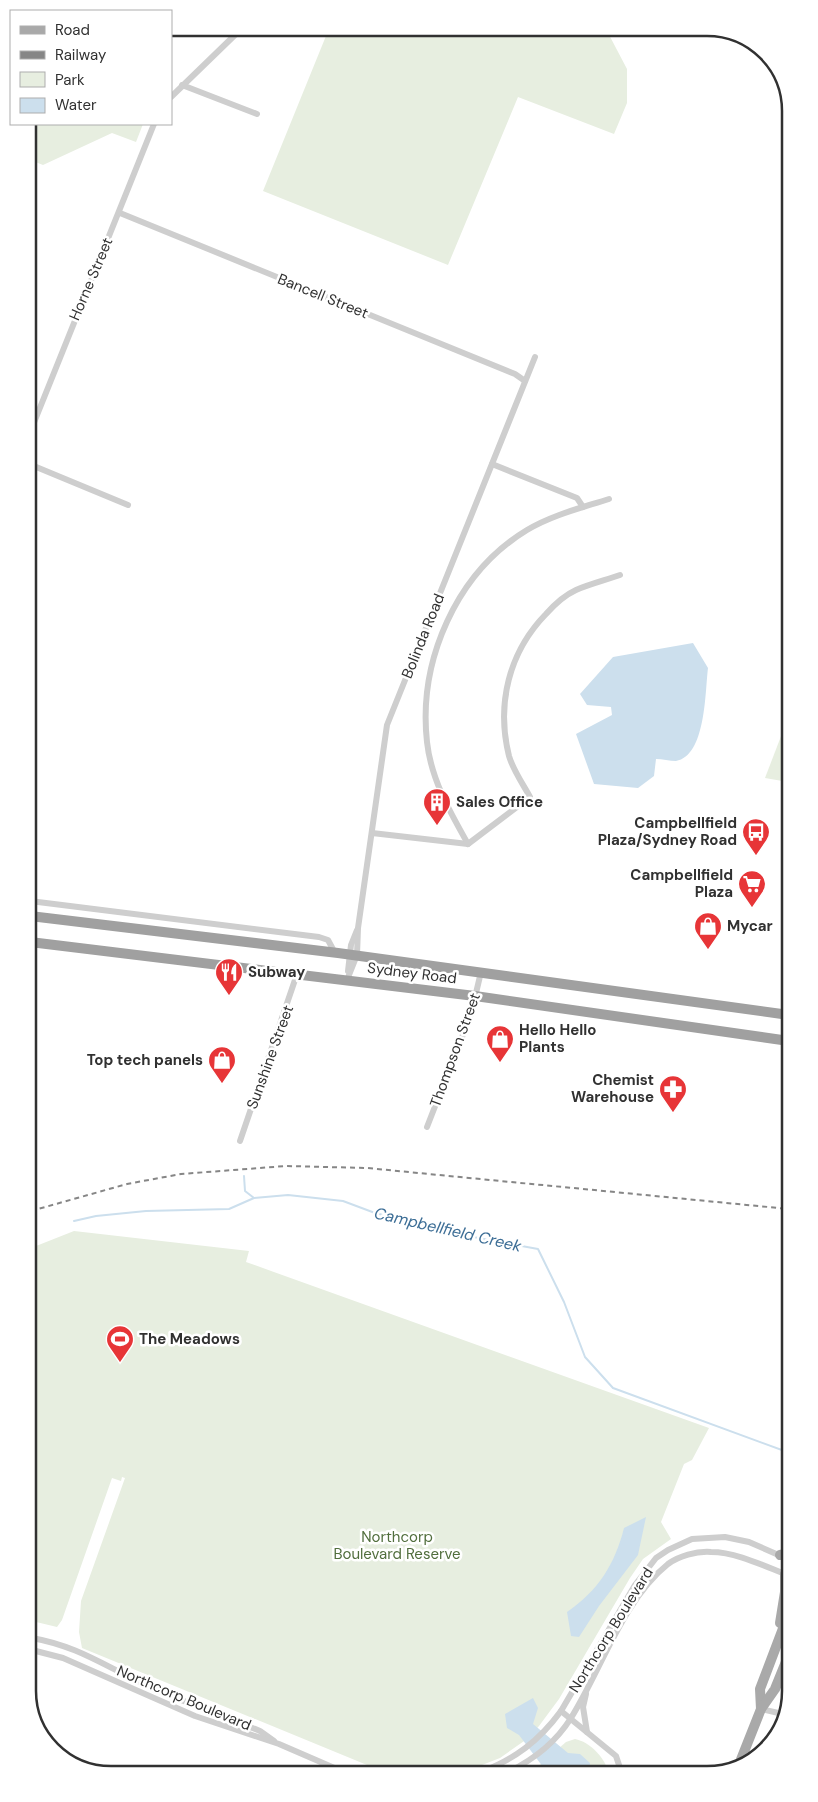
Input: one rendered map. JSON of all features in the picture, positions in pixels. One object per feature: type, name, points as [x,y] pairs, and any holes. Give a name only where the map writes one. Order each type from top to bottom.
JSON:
[{"type":"highway","name":"Sydney Road","points":[[36,917],[334,952],[782,1014]]},
{"type":"highway","name":"Sydney Road","points":[[36,943],[475,996],[782,1039]]},
{"type":"main road","points":[[776,1646],[782,1612]]},
{"type":"main road","points":[[761,1709],[760,1689],[782,1631]]},
{"type":"main road","points":[[742,1757],[761,1709],[775,1689],[782,1672]]},
{"type":"street","points":[[172,96],[234,36]]},
{"type":"street","points":[[182,85],[258,114]]},
{"type":"street","name":"Horne Street","points":[[36,416],[120,213],[154,125]]},
{"type":"street","name":"Bancell Street","points":[[120,213],[514,373],[525,381]]},
{"type":"street","name":"Bolinda Road","points":[[347,980],[358,928],[387,726],[535,357]]},
{"type":"street","points":[[492,464],[577,498],[583,507]]},
{"type":"street","points":[[36,467],[128,505]]},
{"type":"street","points":[[468,844],[446,805],[434,772],[427,742],[427,698],[433,660],[446,620],[480,569],[506,545],[528,530],[562,513],[609,499]]},
{"type":"street","points":[[372,833],[468,844],[530,797],[514,769],[505,736],[505,699],[512,666],[520,646],[533,627],[555,605],[575,591],[620,575]]},
{"type":"street","points":[[36,902],[319,937],[328,940],[334,952]]},
{"type":"street","points":[[108,926],[110,911]]},
{"type":"street","name":"Thompson Street","points":[[426,1127],[471,1014],[481,972]]},
{"type":"street","name":"Sunshine Street","points":[[240,1140],[298,974]]},
{"type":"street","name":"Northcorp Boulevard","points":[[493,1766],[524,1751],[548,1729],[561,1711],[635,1585],[656,1558],[687,1541],[714,1536],[749,1542],[782,1553]]},
{"type":"street","name":"Northcorp Boulevard","points":[[520,1766],[528,1762],[556,1737],[570,1718],[636,1601],[668,1564],[687,1554],[711,1552],[741,1558],[782,1573]]},
{"type":"street","name":"Northcorp Boulevard","points":[[36,1639],[58,1644],[97,1659],[142,1683],[260,1731],[279,1744]]},
{"type":"street","points":[[58,1644],[59,1654],[63,1658]]},
{"type":"street","name":"Northcorp Boulevard","points":[[36,1651],[63,1658],[195,1716],[279,1744],[330,1766]]},
{"type":"street","points":[[587,1732],[583,1707],[588,1685]]},
{"type":"street","points":[[761,1709],[778,1713]]},
{"type":"street","points":[[561,1711],[616,1756],[619,1766]]},
{"type":"green space","points":[[326,36],[610,36],[627,69],[627,103],[614,134],[518,97],[448,265],[263,191]]},
{"type":"green space","points":[[36,125],[143,125],[136,142],[112,133],[43,165],[36,162]]},
{"type":"green space","points":[[782,734],[782,781],[765,778]]},
{"type":"green space","name":"Northcorp Boulevard Reserve","points":[[74,1231],[249,1251],[246,1262],[709,1428],[692,1460],[684,1464],[661,1522],[671,1539],[643,1559],[559,1699],[539,1726],[527,1739],[500,1758],[479,1766],[369,1766],[82,1648],[79,1632],[81,1601],[125,1478],[122,1477],[121,1481],[112,1478],[62,1620],[57,1627],[36,1622],[36,1246]]},
{"type":"green space","points":[[575,1739],[586,1743],[596,1751],[606,1766],[539,1766],[566,1742]]},
{"type":"water","points":[[693,643],[708,668],[702,722],[699,736],[693,748],[686,757],[676,761],[656,759],[654,776],[638,788],[594,784],[576,734],[612,715],[611,707],[587,705],[580,694],[613,657]]},
{"type":"water","points":[[646,1517],[638,1555],[599,1606],[579,1637],[571,1636],[567,1612],[588,1595],[604,1576],[616,1553],[624,1528]]},
{"type":"water","points":[[533,1698],[538,1708],[533,1724],[568,1753],[580,1754],[590,1763],[590,1766],[542,1766],[519,1735],[507,1728],[505,1714]]},
{"type":"waterway","points":[[244,1176],[245,1191],[254,1198]]},
{"type":"waterway","name":"Campbellfield Creek","points":[[74,1221],[96,1216],[146,1211],[229,1209],[254,1198],[288,1195],[343,1201],[375,1213],[468,1236],[538,1249],[564,1302],[585,1357],[613,1388],[782,1450]]},
{"type":"railway","points":[[36,1210],[127,1184],[181,1174],[286,1166],[367,1168],[782,1208]]},
{"type":"place","name":"Sales Office","points":[[437,826]]},
{"type":"place","name":"Campbellfield Plaza/Sydney Road","points":[[756,856]]},
{"type":"place","name":"Campbellfield Plaza","points":[[752,908]]},
{"type":"place","name":"Mycar","points":[[708,950]]},
{"type":"place","name":"Subway","points":[[229,996]]},
{"type":"place","name":"Hello Hello Plants","points":[[500,1063]]},
{"type":"place","name":"Top tech panels","points":[[222,1084]]},
{"type":"place","name":"Chemist Warehouse","points":[[673,1113]]},
{"type":"place","name":"The Meadows","points":[[120,1363]]}]
